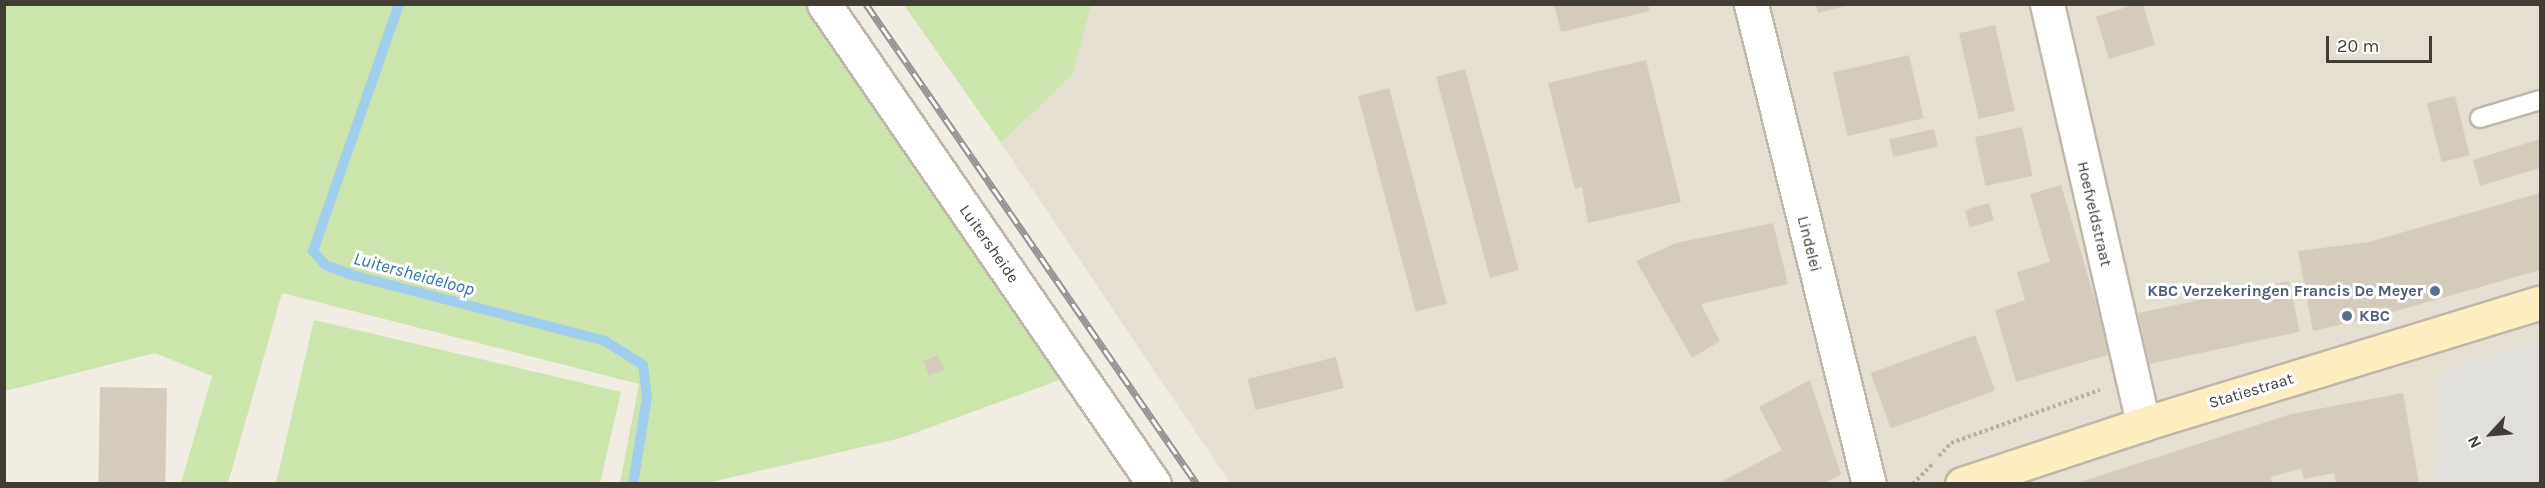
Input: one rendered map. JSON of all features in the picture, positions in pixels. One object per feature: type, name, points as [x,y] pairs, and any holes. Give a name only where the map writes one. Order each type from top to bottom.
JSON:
[{"type":"street","name":"Luitersheide","points":[[824,4],[1154,483]]},
{"type":"street","name":"Lindelei","points":[[1751,4],[1869,483]]},
{"type":"street","name":"Hoefveldstraat","points":[[2048,4],[2143,424]]},
{"type":"street","name":"Statiestraat","points":[[1962,483],[2143,424],[2541,303]]},
{"type":"lane","points":[[2480,118],[2541,100]]},
{"type":"path","points":[[1913,483],[1951,444],[2131,379]]},
{"type":"shaded area","points":[[1091,5],[2540,5],[2540,483],[1230,483],[1001,143],[1073,74]]},
{"type":"shaded area","points":[[2540,341],[2540,483],[2434,483],[2440,378],[2463,363]]},
{"type":"green space","points":[[5,4],[812,5],[1065,378],[901,438],[703,484],[620,483],[639,384],[282,293],[228,483],[181,483],[212,376],[155,353],[5,391]]},
{"type":"green space","points":[[904,5],[1091,5],[1073,74],[1001,143]]},
{"type":"green space","points":[[314,320],[621,392],[600,483],[276,483]]},
{"type":"building","points":[[1554,4],[1648,4],[1650,11],[1561,32]]},
{"type":"building","points":[[1816,4],[1848,4],[1848,5],[1818,13]]},
{"type":"building","points":[[2136,4],[2143,4],[2155,45],[2109,59],[2096,17]]},
{"type":"building","points":[[1995,25],[2015,111],[1979,119],[1959,33]]},
{"type":"building","points":[[1909,55],[1924,118],[1848,136],[1833,73]]},
{"type":"building","points":[[1646,60],[1681,202],[1588,223],[1582,187],[1575,189],[1548,83]]},
{"type":"building","points":[[1465,69],[1519,270],[1490,278],[1436,77]]},
{"type":"building","points":[[1389,88],[1447,303],[1416,312],[1358,96]]},
{"type":"building","points":[[2455,96],[2470,155],[2442,162],[2427,103]]},
{"type":"building","points":[[2022,127],[2032,176],[1985,186],[1975,137]]},
{"type":"building","points":[[1934,129],[1938,147],[1893,157],[1889,139]]},
{"type":"building","points":[[2540,139],[2540,168],[2480,186],[2473,160]]},
{"type":"building","points":[[2061,185],[2111,354],[2016,382],[1995,310],[2025,300],[2017,272],[2050,262],[2030,194]]},
{"type":"building","points":[[2540,193],[2540,270],[2389,313],[2313,331],[2298,251],[2369,242]]},
{"type":"building","points":[[1989,203],[1994,220],[1970,227],[1965,210]]},
{"type":"building","points":[[1773,223],[1788,284],[1701,304],[1720,341],[1692,358],[1636,261],[1676,243]]},
{"type":"building","points":[[2289,281],[2300,332],[2149,364],[2138,313]]},
{"type":"building","points":[[1975,335],[1995,390],[1891,428],[1871,373]]},
{"type":"building","points":[[938,355],[944,370],[929,376],[923,361]]},
{"type":"building","points":[[1336,357],[1344,388],[1255,410],[1248,379]]},
{"type":"building","points":[[1810,380],[1841,474],[1825,483],[1719,483],[1782,450],[1759,407]]},
{"type":"building","points":[[100,387],[167,388],[165,484],[98,483]]},
{"type":"building","points":[[2403,393],[2419,483],[2336,483],[2334,473],[2304,479],[2301,469],[2270,477],[2272,483],[2077,483],[2291,414]]},
{"type":"waterway","name":"Luitersheideloop","points":[[399,4],[313,251],[325,265],[356,276],[605,341],[643,365],[647,397],[633,484]]},
{"type":"railway","points":[[866,4],[1197,484]]},
{"type":"place","name":"KBC Verzekeringen Francis De Meyer","points":[[2435,291]]},
{"type":"place","name":"KBC","points":[[2347,316]]}]
